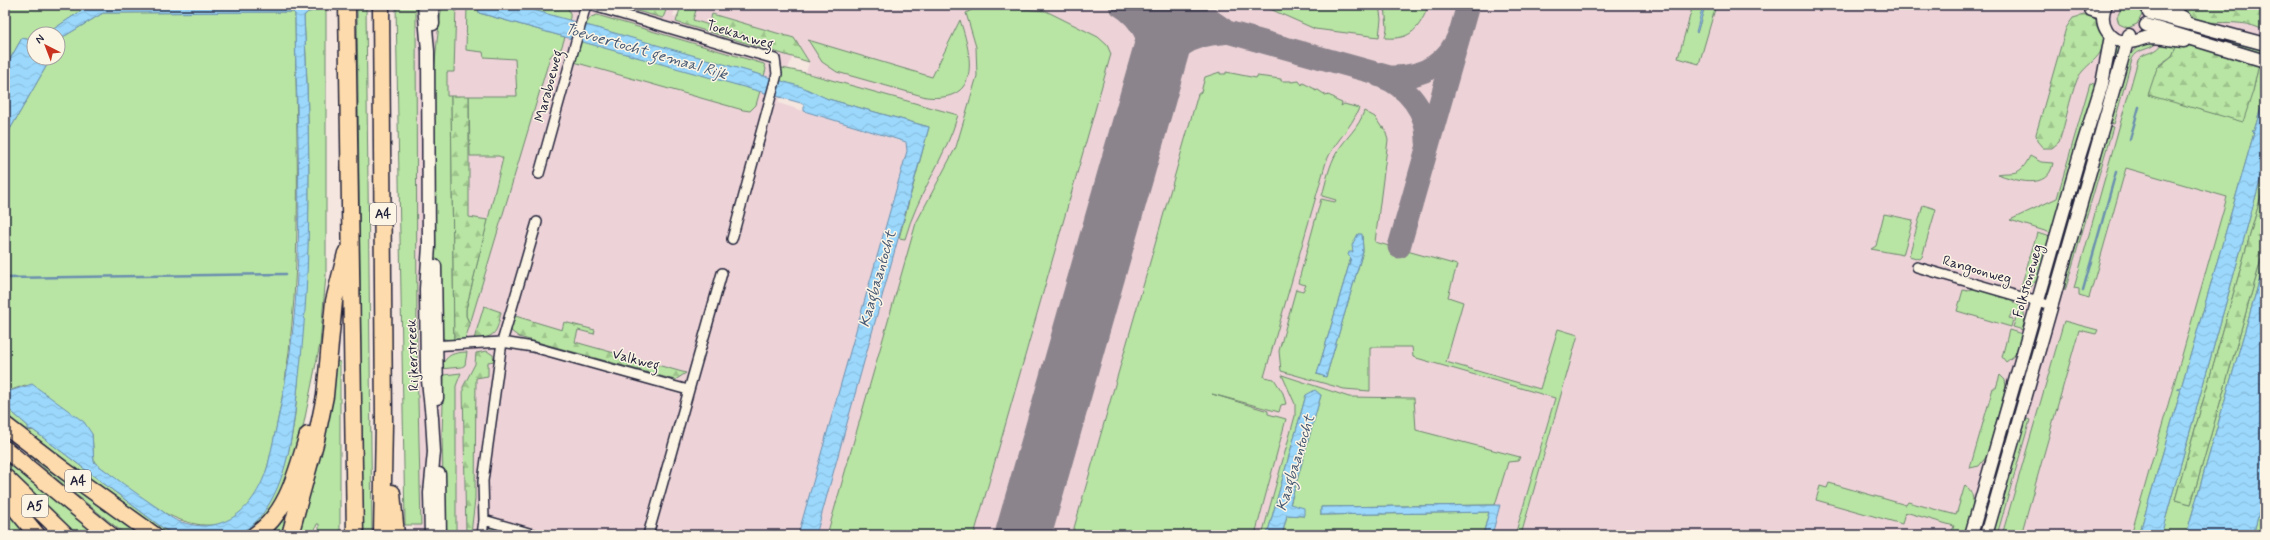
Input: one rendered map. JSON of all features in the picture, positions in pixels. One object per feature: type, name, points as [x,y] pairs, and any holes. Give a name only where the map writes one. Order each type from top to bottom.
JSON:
[{"type":"highway","name":"A4","points":[[347,5],[354,535]]},
{"type":"highway","name":"A4","points":[[381,5],[384,423],[382,535]]},
{"type":"highway","name":"A4","points":[[290,535],[316,440],[329,364],[334,301],[351,232]]},
{"type":"highway","name":"A4","points":[[255,535],[263,530],[277,514],[286,498],[329,364]]},
{"type":"highway","name":"A4","points":[[384,423],[396,535]]},
{"type":"highway","name":"A4","points":[[5,425],[65,471],[154,535]]},
{"type":"highway","name":"A5","points":[[5,448],[110,535]]},
{"type":"highway","name":"A5","points":[[5,477],[65,535]]},
{"type":"highway","name":"A5","points":[[5,496],[37,535]]},
{"type":"street","name":"Rijkerstreek","points":[[424,5],[428,51],[431,173]]},
{"type":"street","name":"Rijkerstreek","points":[[432,5],[431,346],[440,535]]},
{"type":"street","name":"Maraboeweg","points":[[539,174],[586,5]]},
{"type":"street","name":"Toekanweg","points":[[590,5],[775,59],[776,74],[732,239]]},
{"type":"street","points":[[2115,5],[2110,16],[2112,25],[2119,33],[2128,39]]},
{"type":"street","points":[[2162,5],[2198,25]]},
{"type":"street","points":[[2090,11],[2104,10],[2104,26],[2111,36],[2128,39],[2150,37],[2193,41],[2265,61]]},
{"type":"street","points":[[1986,535],[2128,39],[2138,32],[2147,14]]},
{"type":"street","points":[[2147,14],[2198,25],[2265,44]]},
{"type":"street","points":[[2147,14],[2193,41]]},
{"type":"street","name":"Folkstoneweg","points":[[1971,535],[2102,84],[2111,36]]},
{"type":"street","points":[[482,535],[484,520],[483,481],[502,342],[537,222]]},
{"type":"street","name":"Rangoonweg","points":[[1917,267],[2052,306]]},
{"type":"street","points":[[648,535],[722,273]]},
{"type":"street","name":"Valkweg","points":[[431,346],[502,342],[533,347],[688,390]]},
{"type":"street","name":"Rijkerstreek","points":[[431,346],[427,371],[433,437],[431,535]]},
{"type":"street","points":[[484,520],[536,535]]},
{"type":"shaded area","points":[[408,5],[676,5],[673,16],[793,54],[778,103],[910,144],[800,535],[414,535],[409,274]]},
{"type":"shaded area","points":[[678,5],[2265,5],[2265,535],[1282,535],[1323,389],[1318,387],[1317,391],[1306,395],[1267,535],[813,535],[924,134],[799,98],[809,62],[794,38],[712,15],[709,25],[693,20],[696,10]]},
{"type":"green space","points":[[5,5],[90,5],[58,26],[26,26],[26,39],[22,38],[5,68]]},
{"type":"green space","points":[[315,5],[326,5],[326,275],[320,344],[300,442],[284,496],[250,535],[234,535],[253,523],[273,496],[282,476],[293,426],[297,399],[307,274],[309,145],[304,16],[308,12],[315,11]]},
{"type":"green space","points":[[396,5],[416,5],[417,359],[421,525],[405,525]]},
{"type":"green space","points":[[442,5],[456,5],[454,72],[447,72],[447,96],[451,96],[454,341],[440,338],[436,327],[432,124],[437,44]]},
{"type":"green space","points":[[467,5],[478,5],[479,13],[565,37],[561,49],[556,50],[550,57],[470,324],[466,316],[466,309],[503,158],[499,156],[470,156],[469,96],[517,96],[515,59],[484,57],[483,52],[466,50]]},
{"type":"green space","points":[[516,5],[562,5],[568,9],[570,18],[569,21]]},
{"type":"green space","points":[[614,5],[668,5],[663,18]]},
{"type":"green space","points":[[1261,5],[1379,5],[1381,19],[1379,37],[1315,29]]},
{"type":"green space","points":[[1385,5],[1429,5],[1418,26],[1408,35],[1402,37],[1385,38],[1387,28]]},
{"type":"green space","points":[[1693,5],[1703,5],[1697,33],[1704,9],[1715,9],[1699,64],[1678,58]]},
{"type":"green space","points":[[2128,5],[2139,5],[2142,15],[2137,24],[2128,28],[2119,24],[2117,17],[2121,9]]},
{"type":"green space","points":[[2174,5],[2265,5],[2265,31],[2241,23],[2206,22],[2195,19],[2185,14]]},
{"type":"green space","points":[[681,6],[696,10],[693,20],[709,25],[712,14],[794,38],[809,62],[676,22]]},
{"type":"green space","points":[[984,6],[1046,11],[1098,37],[1107,45],[1111,54],[974,535],[827,535],[916,223],[956,147],[977,76],[976,47],[966,13],[975,8]]},
{"type":"green space","points":[[357,7],[366,7],[372,535],[363,535]]},
{"type":"green space","points":[[293,12],[295,14],[297,222],[292,326],[276,429],[267,468],[257,495],[240,516],[228,522],[210,525],[191,523],[156,508],[139,497],[94,462],[92,434],[25,385],[9,391],[5,387],[5,138],[46,66],[66,66],[66,35],[103,13]]},
{"type":"green space","points":[[597,15],[764,64],[766,69],[764,76],[585,25],[591,17]]},
{"type":"green space","points":[[2084,15],[2093,17],[2098,23],[2103,38],[2103,46],[2100,53],[2085,68],[2077,80],[2059,142],[2052,148],[2043,148],[2037,141],[2036,134],[2066,28],[2073,18]]},
{"type":"green space","points":[[960,20],[968,48],[968,74],[965,85],[957,93],[944,97],[926,97],[837,72],[822,62],[808,40],[932,77]]},
{"type":"green space","points":[[2169,21],[2265,49],[2265,57],[2168,28]]},
{"type":"green space","points":[[580,41],[760,91],[756,105],[750,111],[743,110],[574,62]]},
{"type":"green space","points":[[2158,41],[2135,55],[2132,59],[2114,124],[2110,123],[2109,126],[2113,127],[2065,291],[2065,273],[2068,273],[2078,238],[2075,237],[2129,56],[2139,45]]},
{"type":"green space","points":[[2163,41],[2178,43],[2172,56],[2159,65],[2253,91],[2259,64],[2265,66],[2265,95],[2254,131],[2252,131],[2254,133],[2181,388],[2177,388],[2181,390],[2139,535],[2131,535],[2227,197],[2126,168],[2089,298],[2079,295],[2079,289],[2074,288],[2138,60],[2144,55],[2155,51]]},
{"type":"green space","points":[[2178,43],[2259,64],[2253,91],[2243,122],[2148,95],[2157,68],[2172,56]]},
{"type":"green space","points":[[2116,44],[2122,46],[2052,288],[2050,289],[2047,288]]},
{"type":"green space","points":[[782,68],[806,73],[958,115],[946,147],[910,223],[905,239],[899,238],[929,127],[828,99],[778,81]]},
{"type":"green space","points":[[1220,72],[1220,74],[1226,74],[1226,72],[1256,78],[1257,76],[1281,79],[1281,81],[1299,81],[1302,85],[1303,83],[1315,89],[1315,91],[1318,90],[1327,96],[1328,95],[1335,98],[1335,100],[1342,103],[1341,106],[1344,104],[1359,108],[1356,116],[1333,148],[1326,162],[1264,377],[1274,379],[1283,393],[1286,404],[1281,405],[1279,412],[1212,394],[1268,411],[1268,414],[1286,419],[1255,535],[1072,535],[1198,94],[1201,92],[1205,77]]},
{"type":"green space","points":[[2090,83],[2094,84],[2095,87],[2051,233],[2010,220],[2057,198]]},
{"type":"green space","points":[[451,96],[469,96],[469,217],[488,220],[466,309],[466,316],[470,325],[465,339],[454,341]]},
{"type":"green space","points":[[1364,111],[1375,117],[1382,128],[1384,127],[1388,140],[1375,242],[1457,265],[1448,297],[1463,302],[1446,362],[1540,389],[1558,329],[1578,335],[1521,535],[1515,535],[1555,398],[1413,357],[1412,347],[1370,347],[1370,391],[1344,389],[1281,371],[1279,351],[1296,289],[1303,291],[1306,285],[1298,283],[1321,199],[1335,202],[1336,200],[1322,196],[1330,168],[1337,152],[1362,117]],"holes":[[[1358,234],[1362,235],[1363,251],[1326,377],[1317,374]]]},
{"type":"green space","points":[[2030,156],[2041,162],[2053,163],[2050,172],[2045,178],[2030,182],[1997,174],[2019,171],[2023,168]]},
{"type":"green space","points":[[2265,163],[2265,182],[2175,500],[2191,504],[2265,246],[2265,261],[2186,535],[2161,535]]},
{"type":"green space","points":[[2265,182],[2265,246],[2191,504],[2175,500]]},
{"type":"green space","points":[[1923,205],[1936,209],[1922,257],[1920,259],[1909,256]]},
{"type":"green space","points":[[1884,214],[1913,220],[1903,255],[1871,249],[1876,246]]},
{"type":"green space","points":[[2037,233],[2050,237],[2042,269],[2034,284],[2028,288],[2020,290]]},
{"type":"green space","points":[[1974,288],[2014,299],[2013,302],[2023,310],[2024,313],[2025,321],[2023,330],[2013,327],[2017,315],[2013,311],[2009,318],[2013,319],[2011,327],[1957,311],[1963,290],[1968,291]]},
{"type":"green space","points":[[484,306],[501,312],[498,325],[494,333],[491,335],[474,339]]},
{"type":"green space","points":[[512,315],[562,330],[564,322],[595,330],[594,334],[578,330],[575,342],[686,373],[675,380],[519,337],[511,331]]},
{"type":"green space","points":[[2064,321],[2098,330],[2096,334],[2079,330],[2021,535],[2002,535]]},
{"type":"green space","points":[[2009,330],[2022,334],[2015,355],[2006,362],[2002,357]]},
{"type":"green space","points":[[487,351],[493,355],[494,361],[488,362],[488,376],[476,378],[475,499],[471,534],[466,534],[463,387],[475,364],[476,353]]},
{"type":"green space","points":[[467,352],[465,365],[462,367],[439,369],[447,358],[453,354]]},
{"type":"green space","points":[[335,361],[340,362],[340,535],[319,535],[319,524],[317,524],[313,535],[294,535]]},
{"type":"green space","points":[[461,373],[456,386],[456,535],[444,529],[442,434],[444,375]]},
{"type":"green space","points":[[1282,375],[1349,397],[1414,398],[1416,430],[1520,457],[1518,461],[1508,462],[1495,505],[1321,507],[1321,515],[1489,512],[1483,535],[1282,535],[1287,515],[1304,516],[1290,505],[1321,395],[1306,395],[1267,535],[1262,535],[1295,416],[1295,404]]},
{"type":"green space","points":[[2000,375],[2005,380],[2006,387],[1987,456],[1979,466],[1970,468],[1993,388],[1996,388]]},
{"type":"green space","points":[[2020,389],[2022,391],[2000,463],[1998,461],[2017,390]]},
{"type":"green space","points":[[5,406],[28,426],[30,431],[33,430],[164,529],[176,535],[159,535],[5,420]]},
{"type":"green space","points":[[2024,418],[2030,420],[1997,535],[1990,535]]},
{"type":"green space","points":[[5,434],[148,535],[126,535],[53,476]]},
{"type":"green space","points":[[5,457],[99,535],[75,535],[5,467]]},
{"type":"green space","points":[[1829,483],[1906,505],[1908,502],[1956,515],[1965,485],[1970,490],[1972,496],[1973,502],[1971,515],[1964,535],[1951,534],[1954,526],[1905,512],[1902,524],[1816,500],[1820,486],[1827,488]]},
{"type":"green space","points":[[2265,491],[2265,535],[2253,535]]},
{"type":"green space","points":[[5,507],[27,535],[5,535]]},
{"type":"green space","points":[[282,511],[289,512],[281,535],[260,535]]},
{"type":"green space","points":[[491,526],[523,535],[488,535]]},
{"type":"water","points":[[90,5],[315,5],[315,11],[308,12],[304,16],[308,108],[309,200],[306,293],[303,339],[296,402],[288,454],[278,487],[261,516],[255,523],[242,531],[221,535],[184,535],[169,532],[164,529],[33,430],[28,429],[28,426],[5,406],[5,387],[10,391],[32,384],[84,422],[92,434],[94,462],[175,520],[195,525],[210,525],[224,522],[247,506],[263,480],[268,465],[286,380],[293,328],[299,210],[295,14],[293,12],[103,13],[66,35],[66,26],[58,26]]},
{"type":"water","points":[[478,5],[516,5],[802,87],[828,99],[929,127],[816,535],[798,535],[907,151],[906,142],[804,111],[804,105],[801,103],[479,13]]},
{"type":"water","points":[[1703,5],[2034,5],[2033,7],[1704,9],[1697,33]]},
{"type":"water","points":[[22,38],[26,39],[26,66],[46,66],[5,138],[5,128],[11,119],[5,115],[5,68]]},
{"type":"water","points":[[2265,95],[2265,163],[2161,535],[2139,535],[2181,390],[2177,389],[2181,388],[2254,133],[2252,131],[2254,131]]},
{"type":"water","points":[[1358,234],[1362,234],[1363,250],[1361,250],[1363,251],[1326,377],[1317,374],[1351,258],[1348,255],[1349,252],[1353,252],[1352,245]]},
{"type":"water","points":[[2265,261],[2265,491],[2253,535],[2186,535]]},
{"type":"water","name":"Kaagbaantocht","points":[[1315,390],[1321,395],[1290,504],[1304,508],[1304,516],[1287,515],[1282,535],[1267,535],[1306,395]]},
{"type":"water","points":[[1500,505],[1492,535],[1483,535],[1489,512],[1321,515],[1321,507]]},
{"type":"waterway","points":[[2130,139],[2139,107]]},
{"type":"waterway","points":[[2083,290],[2116,172]]},
{"type":"waterway","points":[[5,278],[286,274]]},
{"type":"taxiway","points":[[1120,5],[1129,11],[1143,27],[1150,46],[1153,77]]},
{"type":"taxiway","points":[[1130,5],[1390,77],[1413,75],[1433,67],[1449,53],[1460,33]]},
{"type":"taxiway","points":[[1199,5],[1210,20],[1223,29]]},
{"type":"taxiway","points":[[1399,247],[1468,5]]},
{"type":"taxiway","points":[[1153,77],[1166,59],[1182,46],[1200,37],[1222,33]]},
{"type":"taxiway","points":[[1380,76],[1399,86],[1414,102],[1424,120],[1427,142]]},
{"type":"runway","points":[[1023,535],[1174,5]]},
{"type":"water label","name":"Toevoertocht gemaal Rijk","points":[[646,52]]}]
